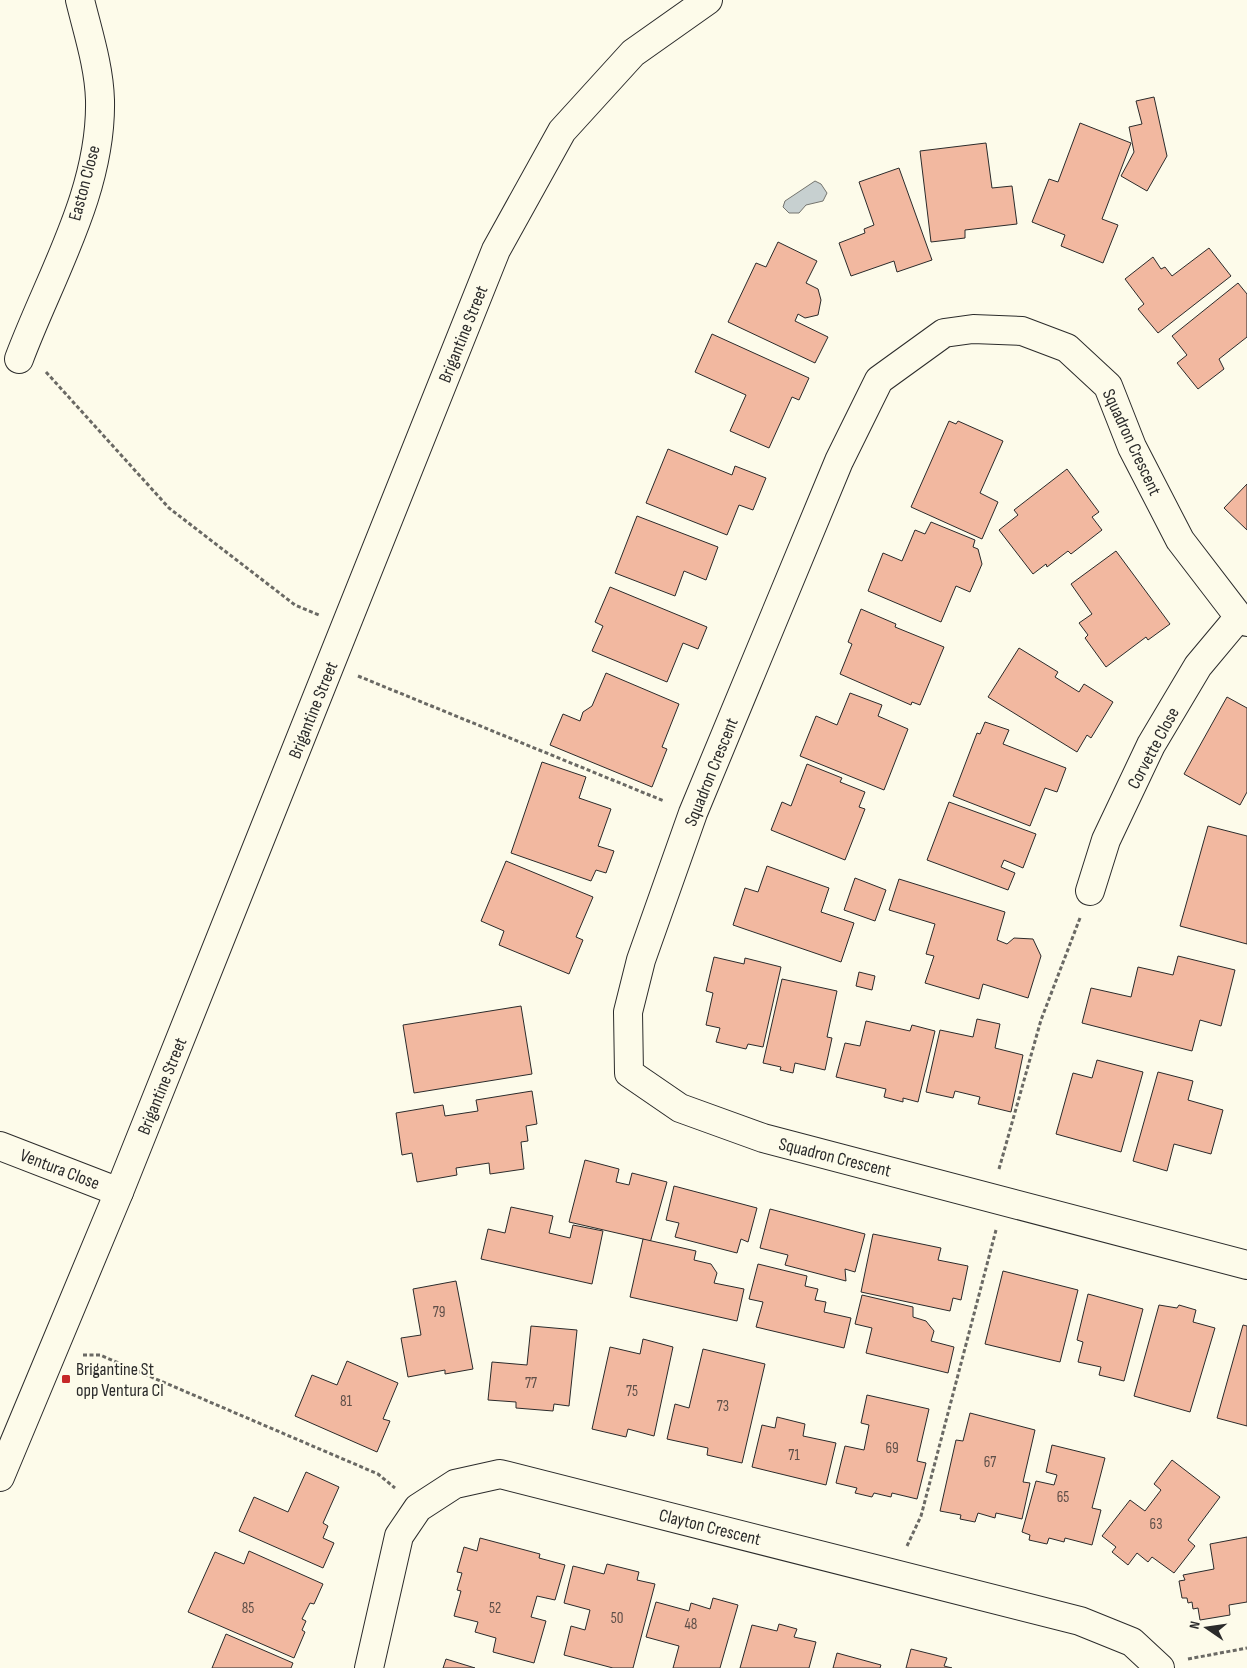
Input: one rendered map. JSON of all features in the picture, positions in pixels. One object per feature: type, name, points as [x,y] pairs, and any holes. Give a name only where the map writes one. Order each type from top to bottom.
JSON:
[{"type":"street","name":"Easton Close","points":[[21,353],[81,207],[92,168],[100,101],[97,66],[80,0]]},
{"type":"street","name":"Brigantine Street","points":[[0,1477],[119,1192],[496,250],[562,131],[633,53],[708,0]]},
{"type":"street","name":"Squadron Crescent","points":[[1243,620],[1180,540],[1132,447],[1108,386],[1067,348],[1022,331],[973,329],[944,334],[879,380],[839,461],[693,813],[641,960],[628,1012],[630,1073],[680,1108],[763,1138],[1247,1265]]},
{"type":"street","name":"Corvette Close","points":[[1090,891],[1106,840],[1151,745],[1198,666],[1243,620]]},
{"type":"street","name":"Ventura Close","points":[[0,1146],[119,1192]]},
{"type":"street","name":"Clayton Crescent","points":[[369,1668],[399,1536],[418,1508],[456,1484],[500,1474],[1080,1622],[1132,1642],[1169,1664]]},
{"type":"path","points":[[21,353],[169,508],[295,605],[347,625]]},
{"type":"path","points":[[331,665],[693,813]]},
{"type":"path","points":[[894,1574],[921,1516],[1004,1200],[997,1177],[1041,1020],[1090,891]]},
{"type":"path","points":[[52,1355],[100,1354],[378,1474],[418,1508]]},
{"type":"path","points":[[1169,1664],[1247,1648]]},
{"type":"shaded area","points":[[815,181],[821,184],[827,193],[823,201],[806,205],[799,213],[789,213],[783,207],[785,201]]},
{"type":"building","points":[[1154,97],[1167,156],[1147,191],[1121,176],[1134,152],[1129,127],[1142,124],[1136,101]]},
{"type":"building","points":[[1080,123],[1131,143],[1102,219],[1118,225],[1103,263],[1061,246],[1065,235],[1032,222],[1049,179],[1058,182]]},
{"type":"building","points":[[986,143],[992,188],[1012,186],[1017,224],[965,230],[965,238],[931,242],[920,151]]},
{"type":"building","points":[[899,168],[932,260],[897,272],[894,261],[851,276],[839,243],[865,233],[864,229],[874,225],[859,182]]},
{"type":"building","points":[[778,242],[817,261],[806,283],[818,289],[821,300],[818,315],[805,318],[798,314],[795,321],[828,337],[815,363],[728,322],[756,263],[766,267]]},
{"type":"building","points":[[1209,248],[1231,276],[1158,333],[1138,309],[1144,304],[1125,279],[1153,257],[1161,269],[1165,267],[1172,276]]},
{"type":"building","points":[[1238,283],[1247,294],[1247,337],[1219,359],[1224,369],[1198,389],[1177,363],[1187,355],[1172,336]]},
{"type":"building","points":[[712,334],[809,378],[799,400],[792,397],[769,448],[730,431],[746,395],[695,372]]},
{"type":"building","points":[[949,421],[956,424],[958,421],[1003,441],[980,493],[998,502],[982,539],[911,507]]},
{"type":"building","points":[[668,449],[732,475],[735,466],[766,478],[753,510],[739,505],[727,535],[646,503]]},
{"type":"building","points":[[1067,469],[1099,512],[1092,517],[1102,530],[1071,554],[1068,551],[1047,567],[1046,564],[1033,574],[999,530],[1018,515],[1014,510]]},
{"type":"building","points":[[1247,484],[1247,530],[1224,508]]},
{"type":"building","points":[[637,516],[718,547],[706,580],[684,571],[675,596],[615,573]]},
{"type":"building","points":[[931,522],[975,540],[973,547],[978,549],[982,564],[970,592],[956,586],[941,622],[868,591],[883,553],[902,561],[915,530],[925,534]]},
{"type":"building","points":[[1116,551],[1170,624],[1148,640],[1146,637],[1106,667],[1085,638],[1088,635],[1079,623],[1092,614],[1071,584]]},
{"type":"building","points":[[610,587],[707,627],[698,649],[683,643],[667,682],[592,651],[603,626],[595,622]]},
{"type":"building","points":[[861,609],[896,624],[895,627],[944,647],[920,705],[912,702],[911,705],[840,674],[852,644],[848,642]]},
{"type":"building","points":[[1019,648],[1058,672],[1055,677],[1079,692],[1084,684],[1113,702],[1091,738],[1087,735],[1077,752],[988,697]]},
{"type":"building","points":[[606,673],[679,704],[662,747],[667,749],[652,787],[550,745],[563,714],[580,721],[583,712],[592,706]]},
{"type":"building","points":[[850,693],[882,705],[878,716],[908,729],[884,790],[800,756],[816,716],[837,725]]},
{"type":"building","points":[[1227,697],[1247,708],[1247,792],[1240,805],[1184,774]]},
{"type":"building","points":[[985,722],[1009,730],[1003,744],[1066,768],[1057,792],[1045,788],[1030,826],[953,796],[977,733],[980,734]]},
{"type":"building","points":[[542,762],[586,777],[579,798],[611,809],[598,846],[614,851],[606,873],[596,870],[591,881],[511,853]]},
{"type":"building","points":[[807,764],[842,778],[840,782],[865,792],[859,807],[865,809],[845,860],[771,830],[782,802],[791,806]]},
{"type":"building","points":[[949,802],[1036,834],[1023,868],[1004,860],[1001,867],[1015,873],[1008,890],[927,860]]},
{"type":"building","points":[[1208,826],[1247,836],[1247,944],[1180,926]]},
{"type":"building","points":[[506,861],[593,897],[576,937],[583,940],[569,974],[499,945],[504,931],[481,921]]},
{"type":"building","points":[[767,866],[829,888],[821,912],[854,923],[841,962],[733,925],[745,888],[758,892]]},
{"type":"building","points":[[855,878],[886,890],[875,921],[844,910]]},
{"type":"building","points":[[899,879],[1005,912],[997,940],[1007,944],[1014,938],[1033,939],[1041,956],[1028,998],[983,984],[979,999],[925,983],[934,956],[926,954],[935,924],[889,910]]},
{"type":"building","points":[[1178,956],[1235,970],[1221,1026],[1200,1020],[1192,1051],[1082,1023],[1091,988],[1131,997],[1138,967],[1173,975]]},
{"type":"building","points":[[714,957],[744,964],[745,958],[781,967],[763,1047],[748,1044],[746,1049],[716,1042],[720,1028],[706,1025],[713,993],[706,991]]},
{"type":"building","points":[[859,972],[875,976],[872,990],[856,986]]},
{"type":"building","points":[[782,979],[837,991],[827,1037],[832,1038],[825,1070],[795,1063],[793,1073],[780,1070],[781,1067],[763,1063]]},
{"type":"building","points":[[521,1006],[532,1074],[414,1093],[403,1025]]},
{"type":"building","points":[[977,1019],[1000,1024],[995,1048],[1023,1055],[1011,1112],[978,1104],[980,1097],[955,1091],[953,1098],[926,1092],[940,1030],[973,1037]]},
{"type":"building","points":[[866,1021],[910,1031],[912,1025],[935,1031],[918,1102],[903,1098],[903,1102],[884,1097],[886,1089],[836,1077],[845,1043],[860,1046]]},
{"type":"building","points":[[1097,1060],[1143,1072],[1121,1152],[1056,1134],[1073,1073],[1092,1078]]},
{"type":"building","points":[[1158,1072],[1193,1081],[1188,1100],[1223,1110],[1211,1154],[1174,1144],[1167,1171],[1133,1161]]},
{"type":"building","points":[[532,1091],[537,1124],[526,1126],[528,1141],[521,1142],[524,1169],[490,1174],[489,1163],[456,1168],[457,1175],[417,1182],[412,1153],[402,1155],[396,1113],[443,1105],[445,1116],[478,1111],[476,1100]]},
{"type":"building","points":[[585,1160],[619,1169],[616,1182],[629,1185],[632,1173],[667,1182],[650,1243],[643,1239],[569,1222]]},
{"type":"building","points":[[674,1186],[757,1208],[748,1242],[741,1239],[737,1253],[675,1237],[679,1223],[666,1220]]},
{"type":"building","points":[[511,1207],[553,1216],[549,1233],[570,1238],[573,1225],[603,1231],[592,1284],[481,1259],[488,1229],[505,1233]]},
{"type":"building","points":[[770,1209],[865,1234],[855,1272],[845,1269],[846,1281],[785,1265],[788,1255],[760,1248]]},
{"type":"building","points":[[873,1234],[941,1248],[938,1260],[968,1266],[961,1300],[953,1298],[950,1311],[861,1292]]},
{"type":"building","points":[[643,1239],[696,1251],[694,1260],[711,1264],[717,1273],[714,1283],[744,1289],[737,1321],[630,1297]]},
{"type":"building","points":[[758,1264],[807,1276],[805,1286],[818,1289],[815,1300],[826,1302],[824,1312],[851,1318],[844,1348],[756,1327],[763,1302],[749,1299]]},
{"type":"building","points":[[1003,1271],[1078,1290],[1060,1362],[985,1344]]},
{"type":"building","points":[[456,1281],[473,1369],[445,1374],[445,1370],[408,1377],[401,1338],[421,1335],[413,1289]]},
{"type":"building","points":[[1088,1294],[1143,1309],[1124,1381],[1099,1375],[1101,1367],[1078,1362],[1083,1342],[1077,1340]]},
{"type":"building","points":[[862,1295],[913,1307],[913,1317],[926,1321],[934,1331],[931,1341],[954,1347],[948,1373],[866,1353],[872,1328],[855,1324]]},
{"type":"building","points":[[1159,1305],[1177,1308],[1179,1305],[1196,1310],[1193,1322],[1215,1328],[1190,1412],[1134,1396]]},
{"type":"building","points":[[1243,1325],[1247,1326],[1247,1426],[1217,1418]]},
{"type":"building","points":[[531,1326],[577,1330],[569,1406],[554,1404],[553,1411],[516,1408],[516,1402],[488,1400],[492,1362],[527,1365]]},
{"type":"building","points":[[643,1339],[673,1347],[654,1436],[628,1429],[626,1437],[592,1429],[610,1347],[640,1354]]},
{"type":"building","points":[[703,1349],[765,1364],[742,1463],[707,1455],[708,1448],[667,1439],[675,1404],[689,1408]]},
{"type":"building","points":[[347,1361],[398,1383],[383,1419],[390,1421],[377,1452],[295,1416],[312,1375],[337,1385]]},
{"type":"building","points":[[867,1395],[929,1409],[917,1461],[926,1463],[917,1499],[892,1493],[891,1497],[874,1493],[872,1497],[855,1493],[857,1488],[836,1483],[845,1446],[864,1450],[869,1425],[861,1423]]},
{"type":"building","points":[[970,1413],[1035,1430],[1023,1482],[1030,1483],[1022,1519],[996,1513],[995,1518],[978,1513],[975,1522],[960,1519],[961,1515],[940,1511],[956,1440],[963,1441]]},
{"type":"building","points":[[777,1417],[805,1424],[803,1436],[836,1443],[826,1485],[752,1467],[762,1425],[775,1428]]},
{"type":"building","points":[[1052,1445],[1105,1458],[1092,1508],[1101,1510],[1092,1545],[1065,1538],[1064,1542],[1049,1538],[1047,1544],[1029,1540],[1030,1535],[1022,1532],[1036,1481],[1054,1485],[1057,1475],[1046,1472]]},
{"type":"building","points":[[1172,1460],[1220,1497],[1188,1540],[1195,1546],[1174,1573],[1152,1557],[1148,1562],[1137,1553],[1128,1565],[1112,1552],[1116,1547],[1102,1536],[1130,1500],[1145,1511],[1161,1490],[1154,1484]]},
{"type":"building","points":[[306,1472],[339,1487],[323,1523],[328,1526],[323,1538],[334,1543],[323,1568],[239,1531],[254,1497],[288,1512]]},
{"type":"building","points":[[1247,1537],[1247,1602],[1229,1605],[1230,1615],[1200,1620],[1198,1608],[1193,1609],[1192,1602],[1188,1603],[1187,1598],[1182,1598],[1179,1581],[1185,1580],[1183,1575],[1214,1569],[1210,1544]]},
{"type":"building","points":[[480,1538],[540,1554],[539,1558],[565,1565],[555,1600],[537,1596],[531,1617],[546,1621],[534,1663],[493,1652],[496,1638],[475,1632],[478,1622],[454,1616],[461,1591],[457,1590],[462,1573],[457,1572],[464,1547],[477,1551]]},
{"type":"building","points":[[249,1551],[323,1584],[314,1604],[310,1603],[302,1619],[306,1621],[302,1630],[305,1632],[294,1658],[188,1612],[215,1552],[244,1564]]},
{"type":"building","points":[[607,1564],[639,1572],[637,1580],[655,1584],[633,1668],[613,1668],[564,1655],[571,1626],[585,1630],[590,1610],[564,1603],[573,1566],[604,1574]]},
{"type":"building","points":[[713,1598],[738,1605],[720,1668],[673,1668],[679,1646],[646,1637],[656,1602],[689,1611],[691,1603],[710,1609]]},
{"type":"building","points":[[779,1624],[797,1629],[794,1637],[816,1642],[809,1668],[740,1668],[752,1625],[777,1631]]},
{"type":"building","points":[[226,1634],[293,1663],[291,1668],[212,1668]]},
{"type":"building","points":[[911,1649],[947,1658],[944,1666],[952,1668],[906,1668]]},
{"type":"building","points":[[837,1653],[881,1665],[880,1668],[833,1668]]},
{"type":"building","points":[[446,1659],[475,1668],[443,1668]]},
{"type":"place","name":"Brigantine St opp Ventura Cl","points":[[66,1379]]}]
